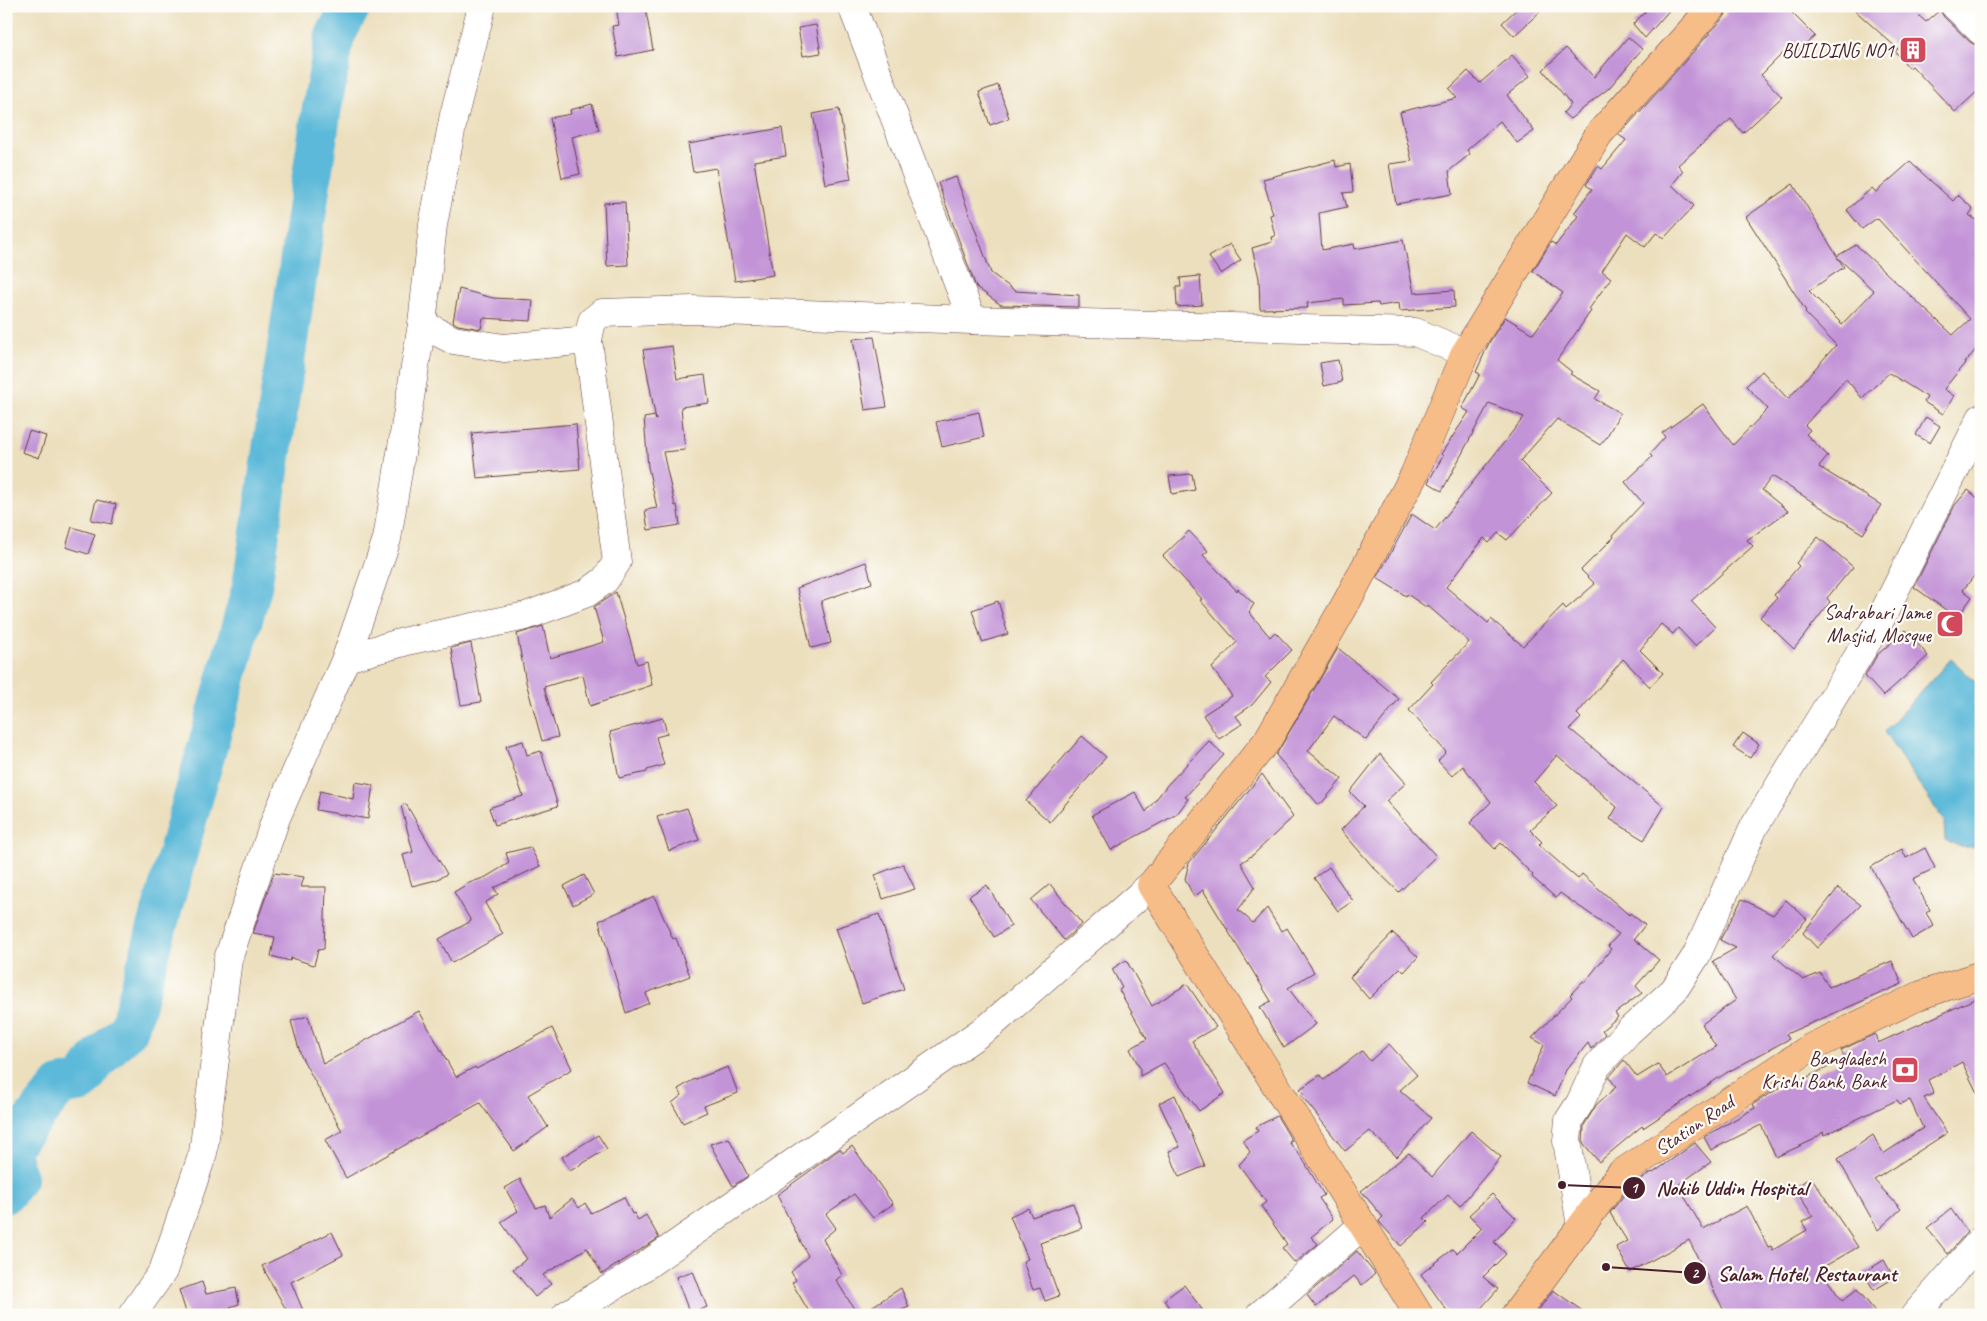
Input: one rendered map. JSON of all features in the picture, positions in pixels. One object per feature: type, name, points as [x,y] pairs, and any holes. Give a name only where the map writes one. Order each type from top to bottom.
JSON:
[{"type":"main road","points":[[1419,1315],[1151,885],[1267,741],[1345,605],[1414,474],[1465,353],[1599,134],[1713,6]]},
{"type":"main road","name":"Station Road","points":[[1515,1315],[1620,1174],[1810,1048],[1921,996],[1981,975]]},
{"type":"street","points":[[132,1315],[163,1271],[203,1153],[228,959],[276,818],[346,658],[387,539],[422,324],[433,225],[454,114],[482,6]]},
{"type":"street","points":[[852,6],[972,320]]},
{"type":"street","points":[[1955,6],[1981,32]]},
{"type":"street","points":[[346,658],[411,640],[526,616],[587,593],[605,580],[617,562],[588,340],[592,321],[602,313],[692,310],[1416,332],[1465,353]]},
{"type":"street","points":[[422,324],[453,340],[504,348],[588,340]]},
{"type":"street","points":[[1581,1226],[1567,1141],[1569,1120],[1580,1103],[1597,1066],[1628,1032],[1674,990],[1696,956],[1754,827],[1878,622],[1981,418]]},
{"type":"street","points":[[566,1315],[635,1273],[990,1026],[1151,885]]},
{"type":"street","points":[[1260,1315],[1363,1225]]},
{"type":"street","points":[[1915,1315],[1981,1240]]},
{"type":"water","points":[[1951,659],[1981,687],[1981,847],[1961,847],[1945,840],[1944,821],[1884,732]]},
{"type":"building","points":[[616,6],[645,6],[653,50],[618,57],[612,26],[619,25]]},
{"type":"building","points":[[1520,6],[1546,6],[1514,36],[1502,23]]},
{"type":"building","points":[[1651,6],[1673,6],[1645,38],[1633,24]]},
{"type":"building","points":[[1728,6],[1785,6],[1815,36],[1795,54],[1789,47],[1761,75],[1782,97],[1743,133],[1731,119],[1678,165],[1683,171],[1672,185],[1694,206],[1664,238],[1656,233],[1645,247],[1627,233],[1602,271],[1611,278],[1557,360],[1572,372],[1570,374],[1600,391],[1595,399],[1620,413],[1606,438],[1600,445],[1557,419],[1520,461],[1552,493],[1507,540],[1498,533],[1489,543],[1484,538],[1446,587],[1488,623],[1491,619],[1523,646],[1563,605],[1566,609],[1595,584],[1581,570],[1614,537],[1613,535],[1643,503],[1625,482],[1652,457],[1650,454],[1665,437],[1662,433],[1703,404],[1733,445],[1768,409],[1746,386],[1762,371],[1788,399],[1836,345],[1805,313],[1806,311],[1746,217],[1793,184],[1837,256],[1856,245],[1953,335],[1970,319],[1877,218],[1862,229],[1847,210],[1872,188],[1876,192],[1910,162],[1953,201],[1958,195],[1973,209],[1969,215],[1981,223],[1981,343],[1944,389],[1954,396],[1943,414],[1924,402],[1927,397],[1889,373],[1862,398],[1846,379],[1805,425],[1810,430],[1806,434],[1828,456],[1819,467],[1881,505],[1863,534],[1772,476],[1762,490],[1788,511],[1747,540],[1753,546],[1691,601],[1715,627],[1695,646],[1678,628],[1673,634],[1661,624],[1640,650],[1663,673],[1650,687],[1623,659],[1577,714],[1581,718],[1570,729],[1664,807],[1644,840],[1610,819],[1617,807],[1557,755],[1534,782],[1557,806],[1530,830],[1542,842],[1539,845],[1578,879],[1582,874],[1629,915],[1630,913],[1645,925],[1634,939],[1659,960],[1636,986],[1642,993],[1615,1013],[1618,1017],[1602,1030],[1605,1034],[1591,1049],[1588,1043],[1566,1070],[1555,1096],[1527,1083],[1544,1045],[1532,1038],[1572,997],[1570,995],[1583,981],[1585,982],[1611,949],[1608,946],[1619,934],[1560,893],[1556,898],[1532,877],[1533,875],[1501,843],[1495,849],[1470,823],[1491,802],[1463,766],[1452,776],[1438,761],[1446,752],[1409,710],[1433,684],[1431,682],[1469,642],[1427,605],[1426,607],[1407,594],[1406,596],[1377,578],[1412,514],[1435,530],[1524,417],[1489,403],[1442,491],[1428,482],[1443,456],[1441,454],[1469,412],[1462,408],[1480,374],[1476,372],[1489,343],[1505,317],[1533,334],[1563,293],[1533,271],[1551,242],[1556,245],[1578,216],[1574,213],[1592,189],[1586,185],[1598,166],[1602,169],[1626,140],[1619,135],[1725,16]],"holes":[[[1837,257],[1874,291],[1842,324],[1809,291],[1844,267]]]},
{"type":"building","points":[[1850,6],[1908,6],[1926,22],[1940,10],[1944,17],[1970,42],[1981,48],[1981,88],[1955,112],[1912,66],[1909,68],[1895,51],[1898,49]]},
{"type":"building","points":[[816,25],[821,53],[803,56],[798,28]]},
{"type":"building","points":[[1628,37],[1642,49],[1609,88],[1570,119],[1563,113],[1571,104],[1543,70],[1566,48],[1594,77]]},
{"type":"building","points":[[1512,55],[1530,76],[1507,95],[1534,131],[1517,143],[1500,121],[1467,150],[1470,154],[1449,171],[1452,194],[1396,204],[1389,164],[1412,161],[1400,112],[1457,98],[1449,89],[1468,71],[1480,83]]},
{"type":"building","points":[[998,85],[1009,118],[990,125],[979,92]]},
{"type":"building","points":[[592,104],[599,130],[572,137],[580,174],[562,178],[550,118],[571,114],[570,110]]},
{"type":"building","points":[[839,109],[851,179],[825,184],[813,114]]},
{"type":"building","points":[[782,128],[786,156],[754,161],[773,275],[735,281],[716,168],[693,172],[688,144]]},
{"type":"building","points":[[1335,160],[1336,167],[1350,164],[1353,192],[1343,193],[1347,207],[1319,213],[1322,250],[1354,244],[1355,249],[1403,240],[1414,293],[1454,290],[1455,307],[1400,311],[1399,303],[1379,306],[1378,303],[1344,305],[1344,299],[1307,303],[1308,308],[1260,309],[1259,278],[1252,248],[1272,242],[1271,237],[1275,236],[1270,215],[1273,214],[1263,179]]},
{"type":"building","points":[[956,177],[991,273],[1015,291],[1079,295],[1079,307],[1001,305],[976,287],[938,183]]},
{"type":"building","points":[[625,202],[628,265],[607,266],[604,203]]},
{"type":"building","points":[[1230,244],[1241,260],[1221,274],[1209,257]]},
{"type":"building","points":[[1200,276],[1202,305],[1177,307],[1176,287],[1181,287],[1180,278]]},
{"type":"building","points":[[459,289],[493,298],[533,300],[531,321],[483,318],[481,329],[458,325],[453,322]]},
{"type":"building","points":[[874,337],[887,407],[865,410],[853,339]]},
{"type":"building","points":[[672,346],[677,379],[705,375],[709,403],[681,407],[685,450],[663,452],[675,506],[677,505],[680,525],[648,530],[645,510],[657,508],[648,467],[644,418],[655,416],[656,420],[643,350]]},
{"type":"building","points":[[1338,360],[1342,382],[1324,386],[1320,363]]},
{"type":"building","points":[[979,412],[984,437],[942,447],[936,422]]},
{"type":"building","points":[[1926,417],[1940,426],[1930,443],[1916,435]]},
{"type":"building","points":[[576,424],[580,469],[477,478],[472,433]]},
{"type":"building","points":[[29,431],[46,436],[39,458],[22,452]]},
{"type":"building","points":[[1192,474],[1195,490],[1172,494],[1169,476]]},
{"type":"building","points":[[1968,490],[1981,501],[1981,567],[1963,590],[1972,597],[1957,618],[1914,587],[1955,505]]},
{"type":"building","points":[[96,500],[116,504],[112,524],[91,520]]},
{"type":"building","points":[[72,527],[95,534],[88,554],[66,547]]},
{"type":"building","points":[[1189,531],[1208,551],[1203,555],[1237,591],[1238,589],[1254,604],[1249,612],[1270,637],[1275,632],[1292,650],[1265,677],[1271,682],[1252,705],[1236,716],[1242,724],[1219,739],[1203,715],[1232,696],[1212,668],[1237,642],[1200,600],[1202,599],[1163,556]]},
{"type":"building","points":[[1818,537],[1853,567],[1827,598],[1830,602],[1794,649],[1760,617],[1777,598],[1774,595],[1799,566],[1796,563]]},
{"type":"building","points":[[866,562],[872,583],[821,601],[831,643],[811,648],[797,588]]},
{"type":"building","points":[[616,592],[637,664],[647,661],[652,685],[590,706],[583,675],[544,687],[558,737],[542,741],[526,682],[517,634],[543,626],[550,658],[604,642],[594,607]]},
{"type":"building","points":[[998,601],[1008,634],[982,642],[972,610]]},
{"type":"building","points":[[1906,630],[1928,656],[1883,696],[1865,676],[1877,655]]},
{"type":"building","points":[[471,643],[481,702],[461,705],[451,648]]},
{"type":"building","points":[[1338,648],[1399,699],[1366,740],[1334,716],[1308,751],[1342,779],[1321,804],[1318,804],[1276,755]]},
{"type":"building","points":[[663,718],[667,734],[656,737],[664,765],[647,770],[647,772],[619,778],[610,732]]},
{"type":"building","points":[[1743,733],[1759,744],[1750,758],[1733,747]]},
{"type":"building","points":[[1082,736],[1106,757],[1050,822],[1026,801]]},
{"type":"building","points":[[523,741],[527,755],[541,751],[558,806],[495,825],[489,808],[523,796],[506,746]]},
{"type":"building","points":[[1209,741],[1224,755],[1185,797],[1188,799],[1177,814],[1111,850],[1092,815],[1135,792],[1146,812],[1168,784]]},
{"type":"building","points":[[1380,754],[1406,783],[1386,801],[1436,856],[1399,892],[1373,867],[1341,830],[1364,806],[1350,792]]},
{"type":"building","points":[[1262,774],[1293,817],[1254,854],[1241,863],[1255,887],[1238,910],[1253,923],[1267,908],[1281,931],[1287,928],[1314,972],[1288,988],[1316,1024],[1284,1048],[1260,1007],[1271,1001],[1203,890],[1194,897],[1185,879],[1189,863]]},
{"type":"building","points":[[355,782],[373,785],[368,819],[316,810],[320,791],[353,799]]},
{"type":"building","points":[[406,804],[447,874],[436,880],[412,886],[403,855],[413,852],[401,806]]},
{"type":"building","points":[[687,808],[699,840],[669,851],[657,817]]},
{"type":"building","points":[[530,847],[540,866],[494,888],[498,894],[485,903],[503,934],[452,963],[439,939],[471,921],[454,892],[469,883],[486,877],[509,863],[506,853]]},
{"type":"building","points":[[1925,848],[1935,868],[1913,879],[1930,910],[1926,913],[1934,926],[1912,939],[1871,867],[1902,849],[1906,858]]},
{"type":"building","points":[[903,864],[915,889],[883,899],[875,875]]},
{"type":"building","points":[[1329,867],[1353,901],[1338,911],[1314,878]]},
{"type":"building","points":[[274,873],[304,877],[301,887],[326,887],[324,949],[318,950],[314,965],[291,958],[290,961],[271,956],[275,937],[253,933]]},
{"type":"building","points":[[584,875],[594,894],[573,905],[564,886]]},
{"type":"building","points":[[1050,884],[1082,924],[1064,940],[1031,900]]},
{"type":"building","points":[[987,885],[1011,926],[994,937],[969,896]]},
{"type":"building","points":[[1838,888],[1861,905],[1817,948],[1803,933]]},
{"type":"building","points":[[654,896],[673,939],[676,938],[690,976],[646,993],[649,1003],[626,1013],[599,921]]},
{"type":"building","points":[[1742,899],[1773,915],[1786,900],[1807,919],[1773,955],[1803,980],[1820,973],[1829,987],[1892,961],[1902,984],[1786,1034],[1789,1039],[1726,1073],[1643,1128],[1642,1126],[1599,1162],[1583,1143],[1584,1125],[1597,1104],[1616,1087],[1609,1077],[1624,1060],[1637,1077],[1658,1064],[1667,1077],[1716,1047],[1702,1024],[1736,1000],[1713,961],[1736,948],[1720,940]]},
{"type":"building","points":[[879,914],[904,989],[862,1003],[836,928]]},
{"type":"building","points":[[1393,933],[1418,957],[1404,972],[1400,968],[1369,999],[1350,977]]},
{"type":"building","points":[[1126,960],[1152,1006],[1187,984],[1216,1027],[1192,1041],[1225,1093],[1199,1111],[1164,1063],[1140,1076],[1140,1068],[1130,1049],[1147,1039],[1119,990],[1122,988],[1112,969]]},
{"type":"building","points":[[1981,996],[1981,1101],[1962,1062],[1928,1080],[1934,1094],[1924,1098],[1947,1133],[1874,1180],[1901,1209],[1878,1230],[1838,1159],[1873,1135],[1883,1154],[1923,1128],[1910,1100],[1900,1104],[1897,1100],[1824,1135],[1823,1132],[1813,1140],[1776,1157],[1761,1125],[1711,1150],[1704,1137],[1755,1108],[1753,1104],[1789,1082],[1791,1085],[1845,1059],[1841,1050],[1875,1034],[1878,1043]]},
{"type":"building","points":[[419,1011],[456,1077],[490,1062],[552,1028],[572,1069],[528,1095],[548,1127],[514,1151],[480,1103],[346,1178],[325,1140],[342,1131],[301,1056],[291,1021],[308,1016],[323,1064]]},
{"type":"building","points":[[1389,1044],[1417,1075],[1400,1090],[1431,1118],[1397,1157],[1370,1131],[1345,1151],[1301,1095],[1304,1094],[1300,1089],[1320,1075],[1324,1080],[1362,1051],[1370,1061]]},
{"type":"building","points":[[728,1067],[738,1093],[704,1106],[707,1112],[683,1123],[672,1103],[682,1095],[678,1089],[693,1080]]},
{"type":"building","points":[[1175,1095],[1205,1166],[1179,1177],[1169,1151],[1180,1147],[1159,1103]]},
{"type":"building","points":[[1277,1116],[1292,1141],[1289,1142],[1302,1158],[1324,1195],[1319,1198],[1333,1219],[1311,1237],[1318,1244],[1295,1263],[1282,1248],[1287,1244],[1261,1206],[1266,1202],[1239,1165],[1250,1152],[1243,1140],[1258,1131],[1256,1127]]},
{"type":"building","points":[[1471,1131],[1501,1157],[1460,1206],[1448,1195],[1424,1218],[1428,1222],[1401,1246],[1380,1223],[1379,1221],[1383,1217],[1361,1191],[1409,1153],[1432,1177]]},
{"type":"building","points":[[598,1135],[607,1149],[570,1171],[562,1157]]},
{"type":"building","points":[[729,1138],[748,1176],[733,1186],[710,1144]]},
{"type":"building","points":[[1695,1143],[1711,1162],[1678,1185],[1703,1229],[1747,1206],[1768,1247],[1771,1246],[1773,1250],[1807,1230],[1802,1222],[1813,1216],[1794,1188],[1811,1177],[1858,1247],[1820,1269],[1842,1301],[1857,1289],[1878,1315],[1726,1315],[1689,1240],[1630,1272],[1616,1247],[1627,1241],[1610,1213],[1631,1186]]},
{"type":"building","points":[[852,1146],[893,1204],[873,1218],[854,1194],[826,1214],[836,1228],[823,1239],[842,1275],[836,1280],[858,1315],[811,1315],[792,1283],[796,1280],[791,1272],[808,1256],[777,1195],[840,1149],[843,1153]]},
{"type":"building","points":[[520,1179],[536,1208],[545,1205],[549,1217],[572,1199],[579,1208],[585,1203],[591,1213],[624,1197],[632,1214],[634,1213],[638,1220],[646,1215],[659,1238],[602,1274],[587,1248],[543,1275],[551,1284],[535,1297],[513,1269],[527,1259],[501,1222],[518,1211],[505,1188]]},
{"type":"building","points":[[1492,1194],[1516,1218],[1494,1242],[1506,1254],[1483,1277],[1498,1289],[1475,1315],[1450,1315],[1421,1274],[1453,1249],[1457,1253],[1482,1228],[1469,1215]]},
{"type":"building","points":[[1073,1203],[1082,1228],[1040,1243],[1059,1296],[1045,1301],[1040,1288],[1033,1290],[1023,1261],[1028,1259],[1010,1216],[1028,1208],[1032,1217]]},
{"type":"building","points":[[1951,1209],[1967,1232],[1948,1254],[1927,1228]]},
{"type":"building","points":[[332,1232],[343,1255],[291,1282],[305,1315],[289,1315],[262,1266]]},
{"type":"building","points":[[1357,1251],[1375,1274],[1362,1285],[1354,1276],[1316,1307],[1307,1295]]},
{"type":"building","points":[[1884,1260],[1894,1278],[1874,1290],[1863,1273]]},
{"type":"building","points":[[693,1271],[707,1307],[690,1314],[676,1277]]},
{"type":"building","points":[[202,1282],[206,1294],[236,1288],[239,1304],[206,1315],[187,1315],[179,1290]]},
{"type":"building","points":[[1184,1285],[1206,1315],[1174,1315],[1164,1300]]},
{"type":"building","points":[[901,1288],[909,1307],[890,1315],[859,1315]]},
{"type":"building","points":[[1553,1290],[1588,1315],[1535,1315]]},
{"type":"waterway","points":[[6,1193],[17,1178],[9,1149],[60,1086],[82,1082],[96,1061],[129,1028],[252,587],[322,107],[335,36],[351,6]]},
{"type":"place","name":"BUILDING NO1","points":[[1913,50]]},
{"type":"place","name":"Sadrabari Jame Masjid, Mosque","points":[[1950,624]]},
{"type":"place","name":"Bangladesh Krishi Bank, Bank","points":[[1905,1070]]},
{"type":"place","name":"Nokib Uddin Hospital","points":[[1562,1185]]},
{"type":"place","name":"Salam Hotel, Restaurant","points":[[1606,1267]]}]
